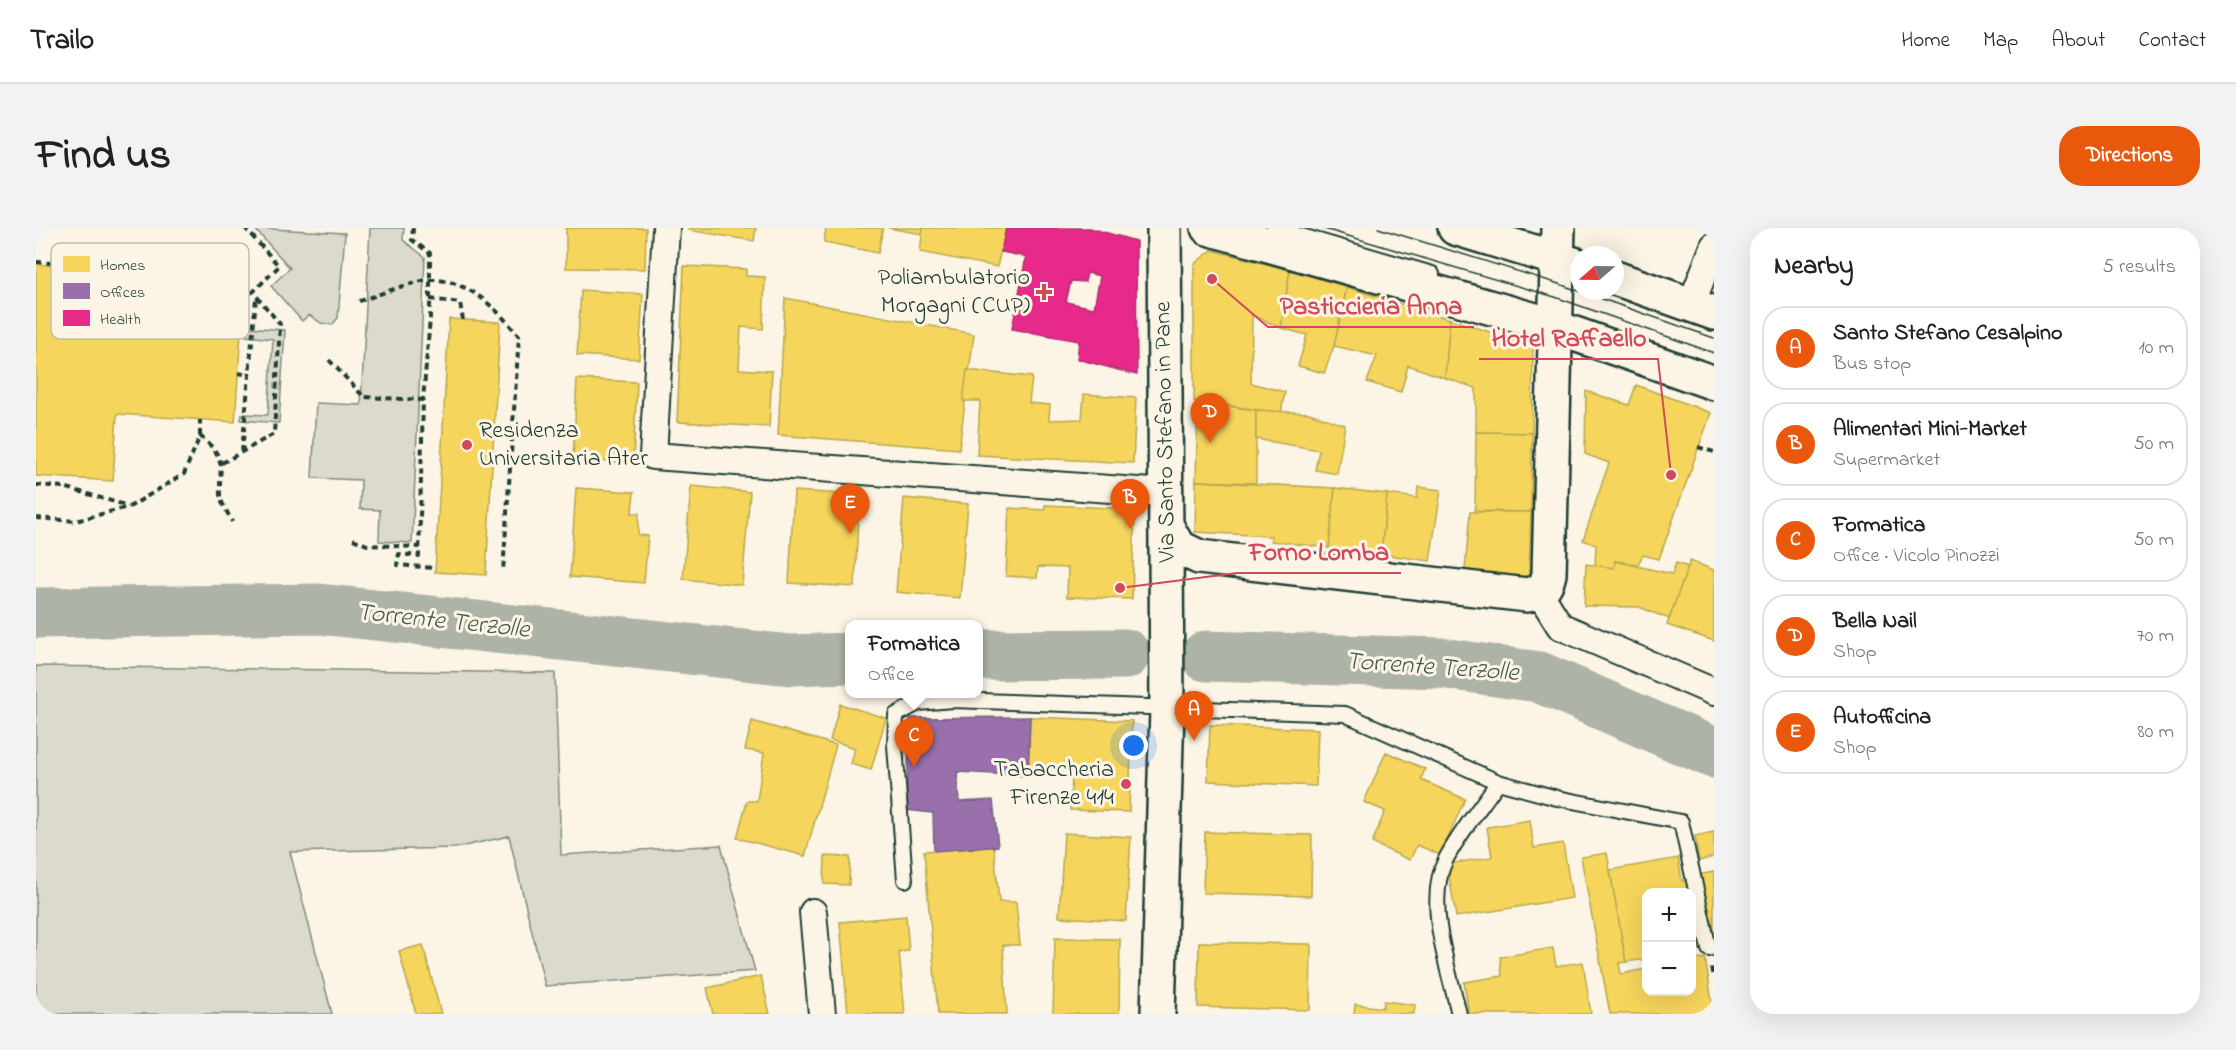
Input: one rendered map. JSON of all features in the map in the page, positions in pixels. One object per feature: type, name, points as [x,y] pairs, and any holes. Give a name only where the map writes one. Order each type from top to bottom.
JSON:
[{"type":"street","points":[[666,228],[653,456],[1166,509],[1178,547],[1205,557],[1527,595],[1539,592],[1546,585],[1549,574],[1557,315],[1565,251],[1455,228]]},
{"type":"street","name":"Via Santo Stefano in Pane","points":[[1158,1014],[1167,703],[1164,228]]},
{"type":"street","points":[[1208,228],[1557,315],[1714,383]]},
{"type":"street","points":[[1624,281],[1702,309],[1714,246]]},
{"type":"street","points":[[1167,604],[1171,580],[1182,565],[1188,560],[1205,557]]},
{"type":"street","points":[[1539,592],[1560,626],[1714,692]]},
{"type":"street","points":[[813,912],[822,1014]]},
{"type":"lane","points":[[1274,228],[1451,280]]},
{"type":"lane","points":[[905,880],[895,745],[896,715],[918,704],[952,700],[1167,703],[1345,714],[1497,782],[1557,798],[1681,822],[1708,949]]},
{"type":"lane","points":[[1459,1014],[1439,928],[1437,896],[1445,861],[1497,782]]},
{"type":"path","points":[[242,452],[255,295],[279,266],[245,228]]},
{"type":"path","points":[[413,228],[412,240],[430,253],[430,299],[423,400],[420,556],[399,554],[398,565],[435,568]]},
{"type":"path","points":[[36,262],[51,263]]},
{"type":"path","points":[[359,301],[430,280],[461,286],[488,303],[519,336],[503,572]]},
{"type":"path","points":[[222,463],[274,434],[280,324],[255,295],[249,294]]},
{"type":"path","points":[[430,299],[460,303],[464,320]]},
{"type":"path","points":[[329,360],[364,397],[423,400]]},
{"type":"path","points":[[238,373],[249,375]]},
{"type":"path","points":[[36,518],[76,521],[130,506],[184,474],[200,435],[200,420]]},
{"type":"path","points":[[200,435],[216,449],[222,463],[220,498],[232,522]]},
{"type":"path","points":[[1698,447],[1714,452]]},
{"type":"path","points":[[36,485],[64,487],[130,506]]},
{"type":"path","points":[[353,539],[367,545],[420,547]]},
{"type":"shaded area","points":[[254,228],[345,233],[338,318],[332,325],[321,323],[309,315],[302,321],[271,286],[290,268]]},
{"type":"shaded area","points":[[370,228],[404,228],[403,240],[425,257],[412,543],[379,541],[380,510],[360,509],[361,480],[312,478],[316,403],[361,405]]},
{"type":"shaded area","points":[[249,327],[285,330],[279,423],[241,420],[242,414],[268,415],[273,339],[249,336]]},
{"type":"shaded area","points":[[36,666],[555,673],[561,855],[721,845],[755,971],[545,986],[509,836],[455,848],[290,852],[332,1014],[36,1014]]},
{"type":"building: Homes","points":[[566,228],[646,228],[645,269],[566,268]]},
{"type":"building: Homes","points":[[689,228],[756,228],[754,241],[688,230]]},
{"type":"building: Homes","points":[[826,228],[883,228],[878,253],[824,242]]},
{"type":"building: Homes","points":[[888,228],[923,228],[922,234]]},
{"type":"building: Homes","points":[[923,228],[1006,228],[997,267],[920,252]]},
{"type":"building: Homes","points":[[1212,250],[1290,270],[1281,328],[1252,315],[1251,383],[1285,392],[1281,413],[1194,401],[1194,264]]},
{"type":"building: Homes","points":[[36,264],[51,265],[51,339],[241,339],[235,422],[117,414],[113,481],[36,476]]},
{"type":"building: Homes","points":[[684,266],[746,269],[746,276],[765,277],[763,329],[741,327],[739,369],[772,371],[769,427],[677,422]]},
{"type":"building: Homes","points":[[1290,270],[1347,287],[1334,346],[1324,373],[1298,366],[1307,335],[1281,328]]},
{"type":"building: Homes","points":[[1347,287],[1450,319],[1445,378],[1408,365],[1401,392],[1367,382],[1377,356],[1334,346]]},
{"type":"building: Homes","points":[[581,290],[643,294],[639,359],[577,355]]},
{"type":"building: Homes","points":[[785,298],[974,334],[959,449],[778,435]]},
{"type":"building: Homes","name":"Residenza Universitaria Ater","points":[[449,319],[500,322],[486,575],[435,572]]},
{"type":"building: Homes","points":[[1450,319],[1533,346],[1532,433],[1476,432],[1476,388],[1445,378]]},
{"type":"building: Homes","points":[[967,370],[1032,377],[1029,403],[1050,405],[1049,420],[1082,419],[1084,394],[1136,398],[1133,463],[977,455],[980,401],[963,401]]},
{"type":"building: Homes","points":[[577,379],[637,382],[633,463],[573,460]]},
{"type":"building: Homes","points":[[1636,385],[1711,413],[1659,559],[1643,555],[1638,564],[1615,561],[1614,568],[1595,566],[1596,545],[1583,540],[1609,463],[1585,454],[1586,391],[1629,405]]},
{"type":"building: Homes","points":[[1198,402],[1256,410],[1256,483],[1196,481]]},
{"type":"building: Homes","points":[[1256,410],[1309,413],[1345,425],[1337,474],[1315,470],[1319,450],[1256,439]]},
{"type":"building: Homes","points":[[1476,432],[1532,433],[1531,512],[1475,511]]},
{"type":"building: Homes","points":[[1196,481],[1335,488],[1329,548],[1271,541],[1271,536],[1195,532]]},
{"type":"building: Homes","points":[[691,486],[750,492],[742,585],[683,579]]},
{"type":"building: Homes","points":[[1418,487],[1441,490],[1430,561],[1381,554],[1387,494],[1417,498]]},
{"type":"building: Homes","points":[[576,488],[634,492],[632,513],[639,513],[638,535],[648,536],[644,583],[570,577]]},
{"type":"building: Homes","points":[[1335,488],[1387,494],[1381,554],[1329,548]]},
{"type":"building: Homes","points":[[794,491],[859,495],[855,587],[789,583]]},
{"type":"building: Homes","points":[[904,498],[968,504],[960,598],[896,592]]},
{"type":"building: Homes","points":[[1045,505],[1135,509],[1132,599],[1067,597],[1068,568],[1038,567],[1037,578],[1006,576],[1009,508],[1045,510]]},
{"type":"building: Homes","points":[[1470,512],[1531,512],[1529,577],[1465,570]]},
{"type":"building: Homes","points":[[1615,561],[1672,574],[1676,563],[1688,567],[1669,619],[1639,607],[1584,606],[1586,564],[1614,568]]},
{"type":"building: Homes","points":[[1690,561],[1714,570],[1714,641],[1667,625]]},
{"type":"building: Homes","points":[[840,704],[886,718],[871,770],[851,764],[855,748],[830,740]]},
{"type":"building: Homes","points":[[1030,717],[1132,721],[1129,812],[1070,810],[1072,777],[1028,776]]},
{"type":"building: Homes","points":[[752,721],[836,745],[805,856],[737,838],[747,801],[757,801],[764,753],[745,750]]},
{"type":"building: Homes","points":[[1210,725],[1318,729],[1316,786],[1208,781]]},
{"type":"building: Homes","points":[[1386,752],[1425,769],[1421,780],[1465,799],[1440,855],[1417,845],[1410,860],[1372,843],[1385,811],[1364,802]]},
{"type":"building: Homes","points":[[1530,820],[1534,848],[1563,843],[1572,898],[1456,917],[1447,864],[1492,857],[1487,827]]},
{"type":"building: Homes","points":[[1205,832],[1312,835],[1311,896],[1203,893]]},
{"type":"building: Homes","points":[[1714,832],[1714,857],[1699,861],[1695,836]]},
{"type":"building: Homes","points":[[1064,833],[1131,837],[1126,921],[1059,917]]},
{"type":"building: Homes","points":[[994,847],[999,902],[1016,902],[1020,945],[1003,945],[1007,1014],[938,1014],[924,851]]},
{"type":"building: Homes","points":[[1607,853],[1626,962],[1619,963],[1621,974],[1642,970],[1642,996],[1696,996],[1696,960],[1705,958],[1714,1014],[1610,1014],[1581,857]]},
{"type":"building: Homes","points":[[825,856],[850,857],[849,885],[824,884]]},
{"type":"building: Homes","points":[[1678,858],[1682,881],[1689,880],[1690,888],[1642,888],[1642,960],[1626,962],[1610,870]]},
{"type":"building: Homes","points":[[1714,872],[1714,958],[1697,875]]},
{"type":"building: Homes","points":[[906,916],[909,951],[899,952],[905,1014],[848,1014],[840,922]]},
{"type":"building: Homes","points":[[1696,920],[1701,949],[1696,950]]},
{"type":"building: Homes","points":[[1055,938],[1120,939],[1119,1014],[1053,1014]]},
{"type":"building: Homes","points":[[1199,942],[1311,944],[1310,1010],[1198,1007]]},
{"type":"building: Homes","points":[[423,945],[441,1014],[416,1014],[399,951]]},
{"type":"building: Homes","points":[[1553,948],[1556,966],[1583,962],[1591,1014],[1469,1014],[1464,982],[1502,976],[1500,957]]},
{"type":"building: Homes","points":[[761,976],[770,1014],[713,1014],[707,988]]},
{"type":"building: Homes","points":[[1384,1001],[1415,1005],[1414,1014],[1354,1014],[1355,1004],[1383,1008]]},
{"type":"building: Offices","points":[[1030,717],[1028,776],[957,772],[959,802],[993,800],[998,846],[934,851],[933,813],[906,810],[910,718]]},
{"type":"building: Health","name":"Poliambulatorio Morgagni (CUP)","points":[[1006,228],[1090,228],[1136,241],[1137,375],[1077,359],[1079,341],[1012,329],[1026,257],[1001,252]],"holes":[[[1087,273],[1100,276],[1094,308],[1066,302],[1071,281],[1085,282]]]},
{"type":"waterway","name":"Torrente Terzolle","points":[[36,613],[319,609],[790,660],[845,658]]},
{"type":"waterway","name":"Torrente Terzolle","points":[[983,655],[1125,654]]},
{"type":"waterway","name":"Torrente Terzolle","points":[[1206,656],[1441,663],[1539,677],[1714,753]]},
{"type":"tram line","points":[[1321,228],[1555,297],[1714,353]]},
{"type":"tram line","points":[[1378,228],[1559,284],[1714,338]]},
{"type":"place","name":"Pasticcieria Anna","points":[[1212,279]]},
{"type":"place","name":"Poliambulatorio Morgagni (CUP)","points":[[1044,292]]},
{"type":"place","name":"Bella Nail","points":[[1210,443]]},
{"type":"place","name":"Residenza Universitaria Ater","points":[[467,445]]},
{"type":"place","name":"Hotel Raffaello","points":[[1671,475]]},
{"type":"place","name":"Alimentari Mini-Market","points":[[1130,529]]},
{"type":"place","name":"Autofficina","points":[[850,534]]},
{"type":"place","name":"Forno Lomba","points":[[1120,588]]},
{"type":"place","name":"Santo Stefano Cesalpino","points":[[1194,741]]},
{"type":"place","name":"Formatica","points":[[914,767]]},
{"type":"place","name":"Tabaccheria Firenze 414","points":[[1126,784]]}]
